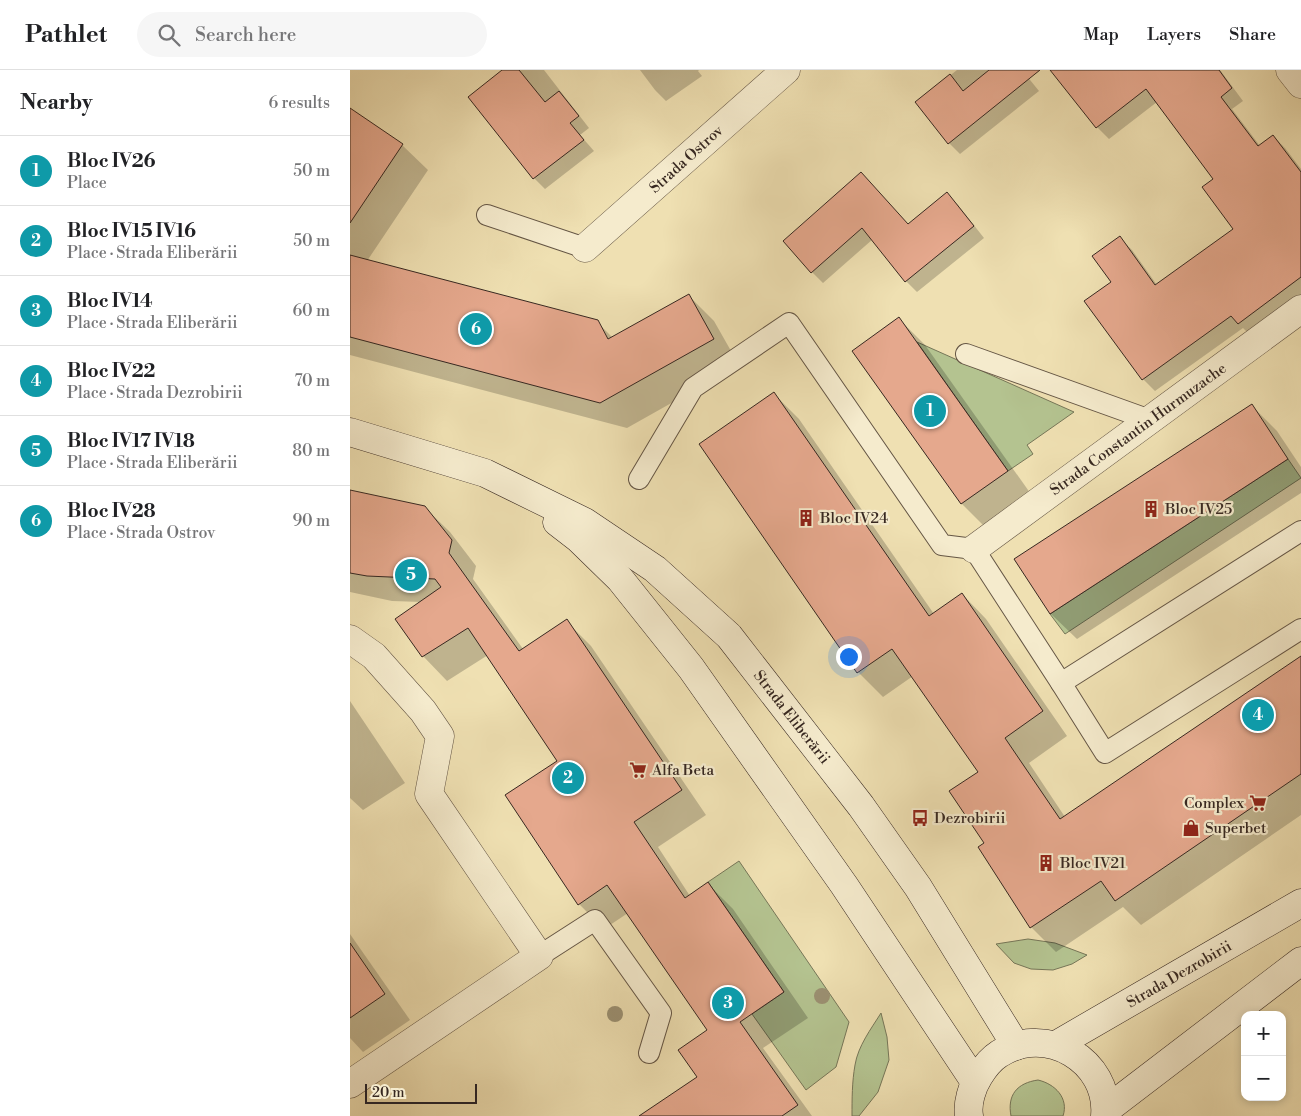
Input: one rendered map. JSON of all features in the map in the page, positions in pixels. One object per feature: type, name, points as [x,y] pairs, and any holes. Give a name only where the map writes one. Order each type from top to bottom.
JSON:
[{"type":"street","name":"Strada Ostrov","points":[[585,248],[786,70]]},
{"type":"street","points":[[1290,70],[1301,84]]},
{"type":"street","name":"Strada Constantin Hurmuzache","points":[[974,549],[1301,309]]},
{"type":"street","name":"Strada Eliberării","points":[[350,432],[485,473],[585,522],[655,569],[729,636],[867,814],[918,887],[1016,1046]]},
{"type":"street","name":"Strada Eliberării","points":[[485,473],[544,511],[579,539],[620,579],[691,668],[839,877],[975,1082]]},
{"type":"street","points":[[350,639],[374,656],[423,711],[440,736],[429,794],[539,956],[350,1084]]},
{"type":"street","name":"Strada Dezrobirii","points":[[1056,1045],[1301,903]]},
{"type":"street","points":[[1106,1113],[1301,962]]},
{"type":"street","points":[[967,1115],[975,1082],[985,1067],[999,1054],[1016,1046],[1036,1042],[1056,1045],[1074,1053],[1088,1065],[1098,1080],[1104,1096],[1106,1113]]},
{"type":"lane","points":[[487,215],[585,248]]},
{"type":"lane","points":[[639,479],[693,388],[789,322],[942,545],[974,549],[1105,753],[1301,629]]},
{"type":"lane","points":[[966,354],[1150,420]]},
{"type":"lane","points":[[1061,683],[1301,531]]},
{"type":"lane","points":[[539,956],[595,920],[661,1013],[649,1052]]},
{"type":"green space","points":[[917,342],[1074,412],[1027,445],[1033,454],[1008,471]]},
{"type":"green space","points":[[1288,459],[1301,478],[1065,634],[1050,614]]},
{"type":"green space","points":[[739,861],[849,1022],[836,1067],[806,1090],[752,1014],[784,992],[708,882]]},
{"type":"green space","points":[[1028,939],[1055,943],[1087,955],[1072,964],[1053,970],[1031,969],[1014,963],[996,944]]},
{"type":"green space","points":[[881,1013],[887,1037],[889,1060],[878,1092],[859,1116],[852,1116],[854,1071],[857,1058],[865,1038]]},
{"type":"green space","points":[[1038,1080],[1055,1088],[1059,1093],[1064,1103],[1063,1116],[1011,1116],[1011,1102],[1015,1091],[1024,1084]]},
{"type":"building","points":[[502,70],[519,70],[545,102],[559,91],[579,116],[570,123],[584,140],[533,179],[468,97]]},
{"type":"building","points":[[989,70],[1040,70],[948,144],[915,102],[950,74],[963,91]]},
{"type":"building","points":[[1050,70],[1219,70],[1232,88],[1221,97],[1258,146],[1273,135],[1301,172],[1301,277],[1238,324],[1231,316],[1142,380],[1084,301],[1111,282],[1092,256],[1120,236],[1155,285],[1233,229],[1202,187],[1213,179],[1146,89],[1096,128]]},
{"type":"building","points":[[350,108],[403,144],[350,223]]},
{"type":"building","points":[[861,172],[908,224],[947,192],[974,226],[905,282],[862,228],[811,273],[783,241]]},
{"type":"building","points":[[350,255],[598,320],[608,339],[689,294],[714,339],[600,403],[350,337]]},
{"type":"building","points":[[899,317],[1008,471],[961,504],[852,351]]},
{"type":"building","points":[[774,392],[929,616],[962,593],[1043,711],[1005,738],[1060,819],[1301,656],[1301,774],[1115,901],[1101,881],[1030,928],[978,847],[984,843],[949,791],[978,772],[892,649],[857,673],[699,444]]},
{"type":"building","name":"Bloc IV25","points":[[1252,404],[1288,459],[1050,614],[1014,559]]},
{"type":"building","points":[[350,490],[425,506],[452,540],[449,553],[519,651],[567,619],[682,790],[634,822],[685,898],[708,882],[784,992],[740,1022],[798,1105],[782,1116],[639,1116],[697,1077],[678,1050],[707,1030],[607,885],[578,905],[505,795],[557,761],[468,628],[422,657],[395,619],[441,587],[435,579],[367,576],[350,573]]},
{"type":"building","points":[[350,943],[385,994],[350,1018]]},
{"type":"place","name":"Bloc IV28","points":[[476,329]]},
{"type":"place","name":"Bloc IV26","points":[[930,411]]},
{"type":"place","name":"Bloc IV25","points":[[1151,509]]},
{"type":"place","name":"Bloc IV24","points":[[806,518]]},
{"type":"place","name":"Bloc IV17 IV18","points":[[411,575]]},
{"type":"place","name":"Bloc IV22","points":[[1258,715]]},
{"type":"place","name":"Alfa Beta","points":[[638,770]]},
{"type":"place","name":"Bloc IV15 IV16","points":[[568,778]]},
{"type":"place","name":"Complex","points":[[1258,803]]},
{"type":"place","name":"Dezrobirii","points":[[920,818]]},
{"type":"place","name":"Superbet","points":[[1191,828]]},
{"type":"place","name":"Bloc IV21","points":[[1046,863]]},
{"type":"place","name":"Bloc IV14","points":[[728,1003]]}]
